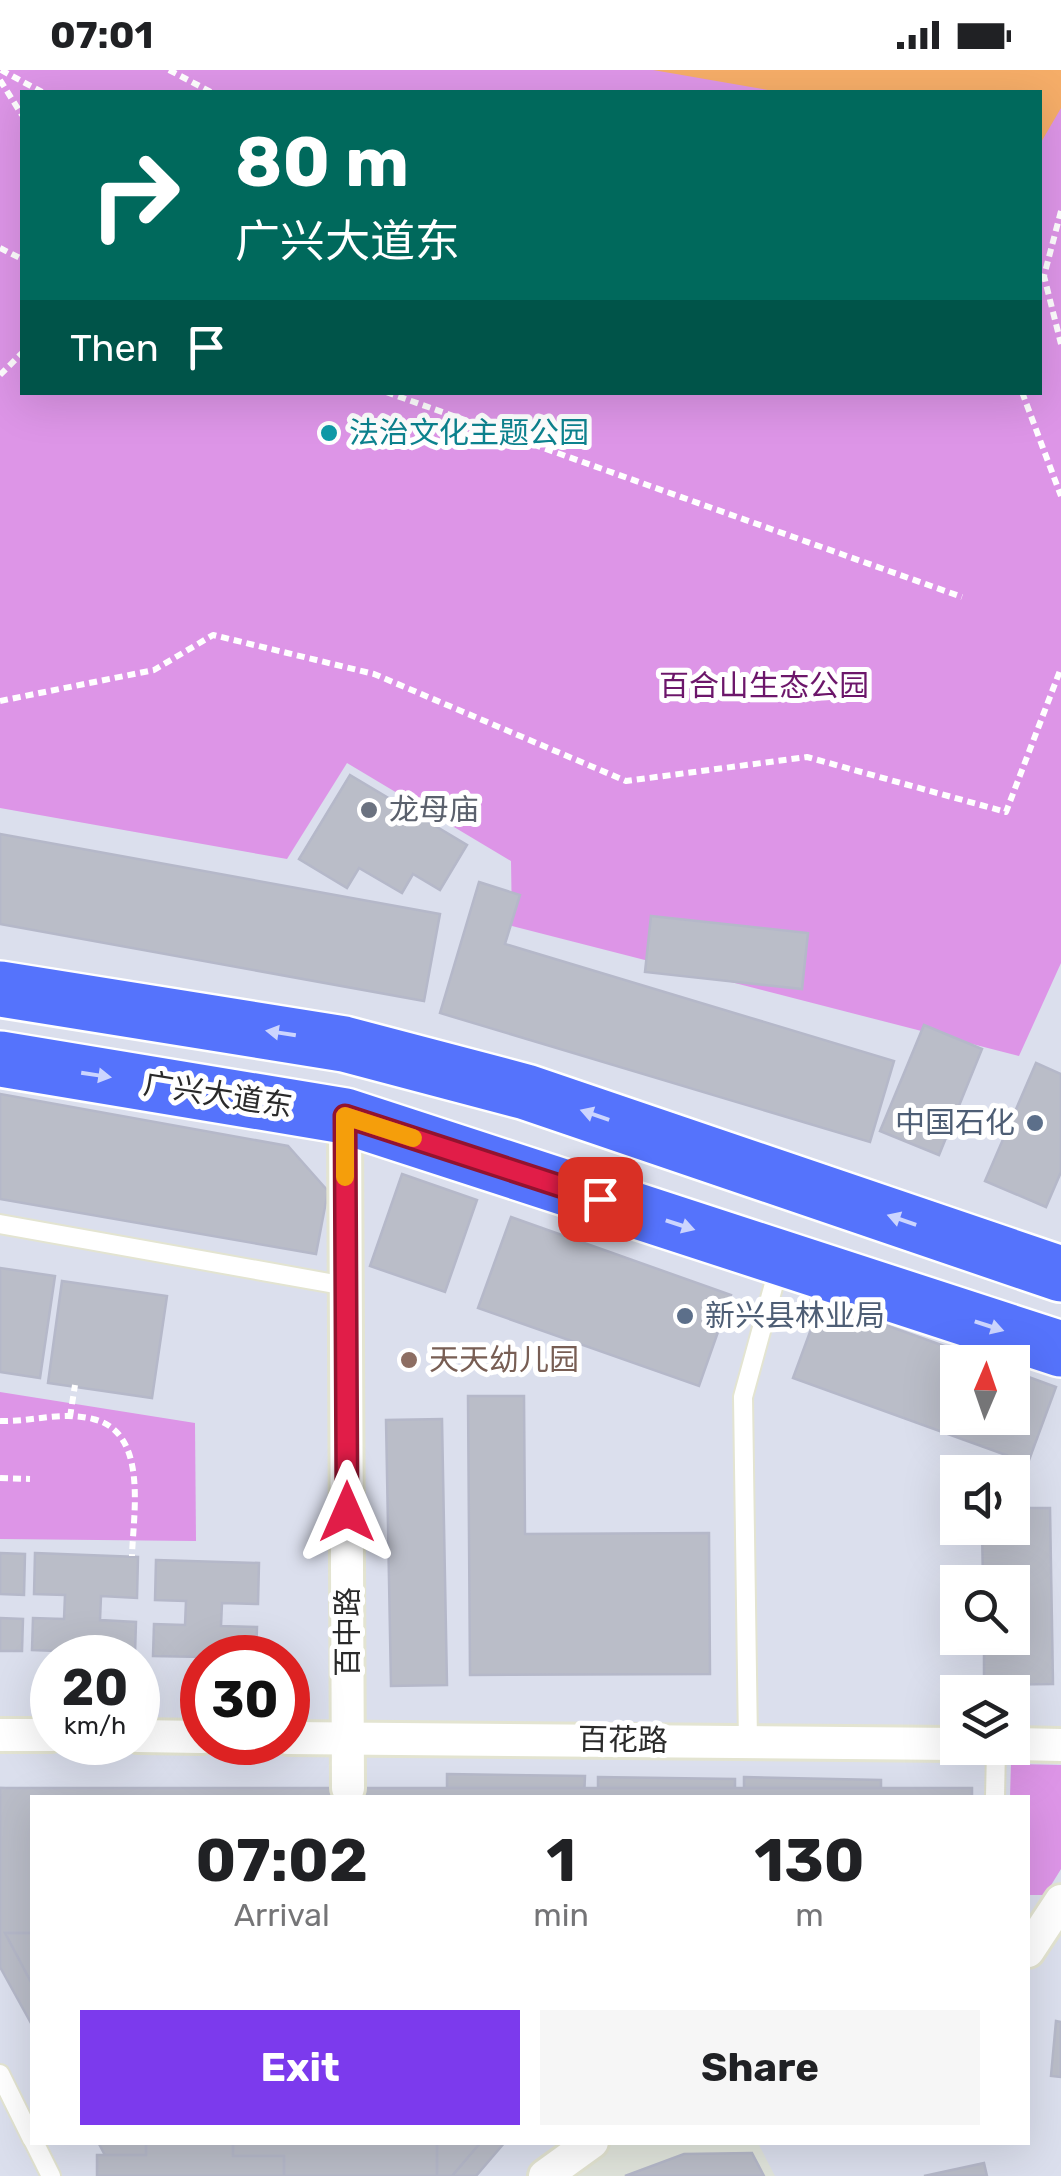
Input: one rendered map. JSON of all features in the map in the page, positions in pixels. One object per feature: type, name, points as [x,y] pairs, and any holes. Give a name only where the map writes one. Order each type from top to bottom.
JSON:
[{"type":"highway","points":[[0,988],[344,1044],[508,1087],[1061,1274]]},
{"type":"highway","name":"广兴大道东","points":[[0,1058],[345,1116],[1061,1350]]},
{"type":"street","name":"百中路","points":[[345,1116],[348,1788]]},
{"type":"street","points":[[0,1735],[30,1736]]},
{"type":"street","name":"百花路","points":[[310,1738],[940,1744]]},
{"type":"street","points":[[1030,1744],[1061,1744]]},
{"type":"street","points":[[1030,1948],[1061,1900]]},
{"type":"street","points":[[545,2176],[588,2145]]},
{"type":"lane","points":[[0,1224],[346,1286]]},
{"type":"lane","points":[[748,1742],[743,1397],[781,1258]]},
{"type":"lane","points":[[994,1795],[995,1765]]},
{"type":"lane","points":[[0,2074],[30,2132]]},
{"type":"lane","points":[[36,2145],[51,2176]]},
{"type":"path","points":[[0,70],[38,90]]},
{"type":"path","points":[[168,70],[207,90]]},
{"type":"path","points":[[0,80],[20,112]]},
{"type":"path","points":[[1061,211],[1044,276],[1061,344]]},
{"type":"path","points":[[0,375],[20,355]]},
{"type":"path","points":[[394,395],[962,597]]},
{"type":"path","points":[[1023,395],[1061,496]]},
{"type":"path","points":[[0,702],[154,670],[214,635],[374,674],[626,781],[808,757],[1006,812],[1061,668]]},
{"type":"path","points":[[70,1417],[75,1385]]},
{"type":"path","points":[[0,1421],[96,1419],[114,1431],[133,1463],[132,1556]]},
{"type":"path","points":[[0,1478],[30,1479]]},
{"type":"shaded area","points":[[653,70],[1061,70],[1061,108],[1042,141],[1042,90],[768,90]]},
{"type":"shaded area","points":[[588,2145],[759,2145],[775,2176],[545,2176]]},
{"type":"green space","name":"百合山生态公园","points":[[0,70],[1061,70],[1061,963],[1019,1056],[512,926],[511,861],[347,763],[287,859],[0,808]]},
{"type":"green space","points":[[0,1392],[195,1423],[196,1541],[0,1539]]},
{"type":"green space","points":[[1011,1765],[1061,1765],[1061,1869],[1045,1895],[1030,1895],[1030,1795],[1010,1795]]},
{"type":"building","name":"龙母庙","points":[[350,775],[467,845],[440,890],[413,874],[402,893],[359,868],[347,888],[299,859]]},
{"type":"building","points":[[0,834],[440,914],[424,1001],[0,924]]},
{"type":"building","points":[[479,882],[520,895],[505,944],[894,1061],[870,1142],[440,1013]]},
{"type":"building","points":[[651,916],[808,933],[802,989],[645,972]]},
{"type":"building","points":[[924,1025],[982,1049],[939,1155],[880,1131]]},
{"type":"building","name":"中国石化","points":[[1036,1063],[1061,1074],[1061,1172],[1046,1207],[985,1181]]},
{"type":"building","points":[[0,1094],[288,1146],[328,1191],[316,1254],[0,1199]]},
{"type":"building","points":[[402,1174],[477,1200],[445,1292],[370,1266]]},
{"type":"building","points":[[511,1217],[731,1295],[699,1386],[478,1308]]},
{"type":"building","points":[[0,1268],[55,1276],[40,1378],[0,1372]]},
{"type":"building","points":[[62,1281],[167,1296],[152,1398],[48,1383]]},
{"type":"building","points":[[821,1302],[941,1345],[940,1431],[793,1378]]},
{"type":"building","points":[[1030,1378],[1056,1387],[1030,1458],[1006,1455],[951,1435],[1030,1435]]},
{"type":"building","points":[[468,1396],[524,1396],[525,1534],[709,1533],[710,1674],[470,1675]]},
{"type":"building","points":[[442,1419],[447,1685],[391,1686],[386,1420]]},
{"type":"building","points":[[1030,1508],[1050,1508],[1053,1684],[1030,1684],[1030,1675],[984,1675],[984,1655],[1030,1655],[1030,1565],[983,1565],[982,1545],[1030,1545]]},
{"type":"building","points":[[0,1553],[25,1554],[24,1595],[0,1594]]},
{"type":"building","points":[[35,1553],[138,1557],[137,1598],[101,1596],[100,1620],[136,1622],[136,1635],[32,1635],[33,1618],[64,1619],[65,1595],[34,1594]]},
{"type":"building","points":[[156,1560],[259,1563],[258,1604],[222,1603],[221,1626],[257,1627],[257,1635],[180,1635],[180,1657],[160,1656],[160,1635],[154,1635],[154,1624],[185,1625],[186,1601],[155,1600]]},
{"type":"building","points":[[0,1618],[23,1619],[22,1651],[0,1651]]},
{"type":"building","points":[[447,1774],[585,1776],[584,1795],[447,1795]]},
{"type":"building","points":[[598,1777],[735,1779],[735,1795],[598,1795]]},
{"type":"building","points":[[744,1777],[881,1780],[881,1795],[744,1795]]},
{"type":"building","points":[[0,1788],[106,1793],[30,1795],[30,1915],[0,1914]]},
{"type":"building","points":[[0,1788],[972,1788],[972,1795],[30,1795],[30,2021],[0,1967]]},
{"type":"building","points":[[5,1933],[30,1933],[30,1980]]},
{"type":"building","points":[[1056,2021],[1061,2022],[1061,2077],[1051,2076]]},
{"type":"building","points":[[100,2145],[502,2145],[476,2176],[116,2176]]},
{"type":"building","points":[[146,2145],[233,2145],[233,2156],[284,2156],[284,2176],[97,2176],[97,2155],[146,2155]]},
{"type":"building","points":[[437,2145],[478,2145],[452,2176],[437,2176]]},
{"type":"building","points":[[752,2153],[764,2176],[625,2176],[684,2154]]},
{"type":"building","points":[[984,2163],[987,2176],[924,2176]]},
{"type":"slow traffic","points":[[345,1177],[345,1116],[413,1138]]},
{"type":"place","name":"法治文化主题公园","points":[[329,433]]},
{"type":"place","name":"龙母庙","points":[[369,810]]},
{"type":"place","name":"中国石化","points":[[1035,1123]]},
{"type":"place","name":"新兴县林业局","points":[[685,1316]]},
{"type":"place","name":"天天幼儿园","points":[[409,1360]]},
{"type":"route","points":[[347,1512],[345,1116],[600,1199]]}]
